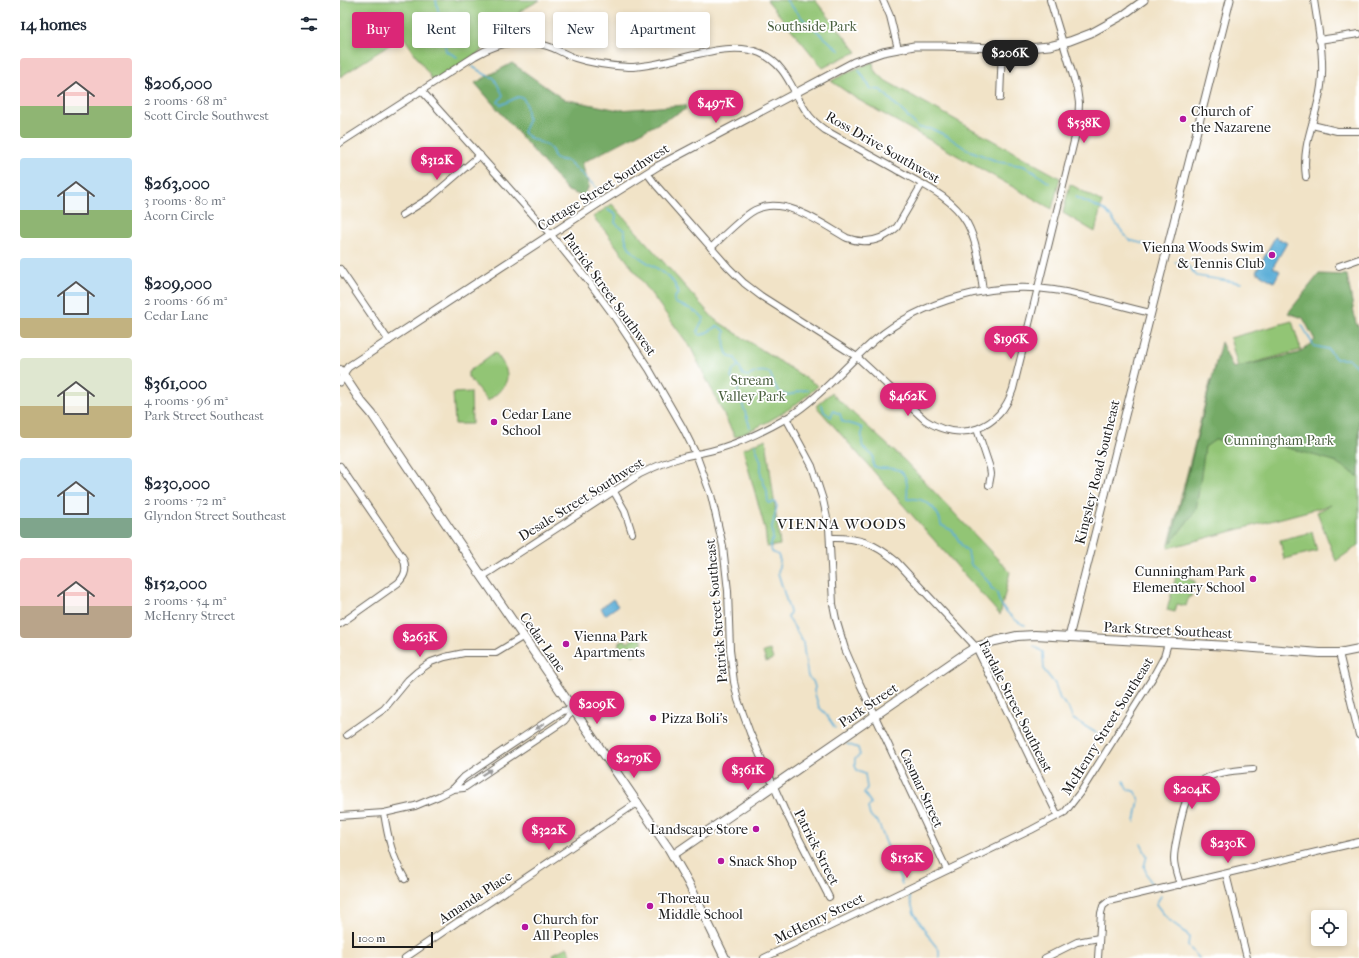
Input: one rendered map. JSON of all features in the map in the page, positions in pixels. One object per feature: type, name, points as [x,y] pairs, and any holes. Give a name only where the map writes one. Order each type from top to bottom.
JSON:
[{"type":"main road","name":"Cedar Lane","points":[[341,375],[372,414],[673,855],[688,882],[725,958]]},
{"type":"main road","name":"Park Street Southeast","points":[[976,647],[1007,638],[1026,635],[1313,652],[1359,650]]},
{"type":"main road","name":"Park Street","points":[[774,785],[976,647]]},
{"type":"main road","points":[[673,855],[774,785]]},
{"type":"street","points":[[883,0],[890,16],[898,49]]},
{"type":"street","points":[[647,173],[734,274],[761,296],[857,357],[932,425],[956,432],[977,429],[995,419],[1004,409],[1010,397],[1078,125],[1079,113],[1077,89],[1050,0]]},
{"type":"street","name":"Cottage Street Southwest","points":[[341,375],[348,367],[647,173],[692,147],[854,62],[869,56],[898,49],[926,45],[1034,48],[1063,42],[1085,35],[1108,25],[1144,0]]},
{"type":"street","name":"Kingsley Road Southeast","points":[[1069,638],[1230,0]]},
{"type":"street","points":[[1306,177],[1306,147],[1319,99],[1322,69],[1314,0]]},
{"type":"street","points":[[1319,40],[1359,34]]},
{"type":"street","name":"Ross Drive Southwest","points":[[340,143],[483,51],[503,44],[525,42],[549,47],[587,61],[619,66],[651,65],[733,48],[751,50],[760,53],[775,63],[786,75],[811,118],[825,130],[947,199],[962,214],[974,242],[983,291]]},
{"type":"street","points":[[1000,98],[1002,48]]},
{"type":"street","name":"Patrick Street Southwest","points":[[421,90],[552,235],[606,305],[675,411],[696,454]]},
{"type":"street","points":[[1312,125],[1337,131],[1359,131]]},
{"type":"street","points":[[402,215],[421,204],[440,190],[480,155]]},
{"type":"street","points":[[711,248],[749,214],[761,208],[776,206],[792,209],[855,241],[869,242],[880,239],[897,227],[922,184]]},
{"type":"street","points":[[1339,266],[1359,260]]},
{"type":"street","points":[[340,269],[389,341]]},
{"type":"street","name":"Desale Street Southwest","points":[[482,577],[640,474],[682,458],[720,449],[752,436],[786,418],[814,398],[857,357],[887,332],[915,314],[947,301],[983,291],[1018,288],[1038,289],[1070,293],[1151,313]]},
{"type":"street","name":"Casmar Street","points":[[786,418],[807,456],[823,500],[830,538],[833,604],[840,636],[852,668],[947,870]]},
{"type":"street","points":[[977,429],[990,468],[991,474],[989,486]]},
{"type":"street","name":"Patrick Street Southeast","points":[[696,454],[711,495],[723,546],[728,591],[730,650],[736,694],[748,727],[774,785]]},
{"type":"street","points":[[340,466],[403,558],[405,564],[403,578],[398,583],[340,624]]},
{"type":"street","points":[[614,490],[626,511],[632,533]]},
{"type":"street","name":"Fardale Street Southeast","points":[[830,538],[860,540],[871,544],[887,554],[896,561],[976,647],[1058,816]]},
{"type":"street","points":[[347,735],[384,709],[408,680],[431,662],[464,653],[496,653],[524,636]]},
{"type":"street","name":"McHenry Street Southeast","points":[[1058,816],[1069,808],[1092,776],[1162,662],[1168,643]]},
{"type":"street","points":[[1339,652],[1359,735]]},
{"type":"street","points":[[453,789],[464,777],[562,711],[574,709]]},
{"type":"street","points":[[340,816],[384,813],[415,806],[453,789],[464,788],[564,721],[574,709]]},
{"type":"street","points":[[1180,885],[1174,858],[1185,804],[1190,794],[1201,782],[1218,773],[1252,769]]},
{"type":"street","name":"Patrick Street","points":[[774,785],[794,829],[829,896]]},
{"type":"street","name":"Amanda Place","points":[[405,958],[638,802]]},
{"type":"street","points":[[384,813],[390,849],[405,879]]},
{"type":"street","name":"McHenry Street","points":[[764,958],[1058,816]]},
{"type":"street","points":[[1098,958],[1101,913],[1105,904],[1109,901],[1359,842]]},
{"type":"street","points":[[1226,874],[1246,958]]},
{"type":"street","points":[[1045,958],[1077,942],[1099,938]]},
{"type":"green space","points":[[340,0],[540,0],[520,12],[478,12],[478,48],[484,48],[475,56],[434,82],[404,37],[404,12],[352,12],[352,48],[385,48],[340,77]]},
{"type":"green space","name":"Southside Park","points":[[767,0],[815,0],[857,52],[823,68]]},
{"type":"green space","points":[[873,62],[874,70],[886,81],[1060,178],[1052,209],[857,99],[831,81]]},
{"type":"green space","points":[[512,63],[563,99],[619,110],[685,105],[686,109],[582,163],[589,187],[582,196],[568,191],[475,83]]},
{"type":"green space","points":[[1070,184],[1102,202],[1095,232],[1063,213]]},
{"type":"green space","name":"Stream Valley Park","points":[[612,204],[714,319],[818,386],[799,402],[778,416],[735,437],[691,348],[606,232],[593,217]]},
{"type":"green space","points":[[1319,274],[1347,275],[1356,323],[1359,327],[1359,477],[1334,461],[1281,446],[1215,440],[1205,447],[1196,510],[1171,543],[1221,342],[1233,368],[1299,353],[1315,340],[1303,318],[1288,313]]},
{"type":"green space","points":[[1292,321],[1301,350],[1238,367],[1230,338]]},
{"type":"green space","name":"Cunningham Park","points":[[1357,340],[1359,348],[1359,545],[1336,561],[1317,512],[1331,505],[1168,548],[1211,379]]},
{"type":"green space","points":[[495,352],[505,367],[507,378],[501,389],[488,401],[468,377],[468,372]]},
{"type":"green space","points":[[471,392],[472,424],[455,424],[453,393]]},
{"type":"green space","name":"Stream Valley Park","points":[[831,393],[905,461],[1010,572],[1000,615],[816,406]]},
{"type":"green space","name":"Stream Valley Park","points":[[766,439],[780,545],[767,547],[765,529],[743,449]]},
{"type":"green space","points":[[1312,532],[1317,551],[1284,559],[1280,540]]},
{"type":"green space","points":[[1176,576],[1195,581],[1191,597],[1189,596],[1186,606],[1177,604],[1175,612],[1167,610]]},
{"type":"green space","points":[[639,635],[643,642],[634,649],[630,645],[622,650],[618,644],[625,639],[627,643]]},
{"type":"green space","points":[[634,649],[637,653],[633,656],[630,652]]},
{"type":"green space","points":[[770,650],[773,659],[766,662],[763,652]]},
{"type":"green space","points":[[567,947],[573,958],[555,958],[553,954]]},
{"type":"water","name":"Vienna Woods Swim & Tennis Club","points":[[1275,237],[1287,243],[1273,267],[1280,271],[1274,282],[1256,272]]},
{"type":"water","points":[[613,599],[618,606],[605,615],[601,608]]},
{"type":"waterway","points":[[436,0],[446,51],[457,57]]},
{"type":"waterway","points":[[786,0],[803,19],[840,51]]},
{"type":"waterway","points":[[473,67],[494,78],[503,95],[498,102],[501,105],[518,97],[523,98],[526,104],[528,121],[523,132],[530,138],[548,146],[552,150],[555,159],[568,161],[599,190]]},
{"type":"waterway","points":[[859,70],[871,89],[881,90],[919,128],[932,129],[947,136],[966,149],[999,162],[1024,166],[1049,183]]},
{"type":"waterway","points":[[1076,197],[1106,211],[1129,240],[1156,247]]},
{"type":"waterway","points":[[608,210],[616,215],[615,223],[625,231],[626,242],[632,251],[659,269],[674,283],[678,293],[674,299],[675,303],[691,309],[704,318],[698,329],[698,334],[702,335],[718,326],[725,331],[726,352],[728,355],[735,358],[743,375],[749,376],[759,372],[770,373],[777,389],[783,394],[787,395],[808,390]]},
{"type":"waterway","points":[[1175,262],[1188,266],[1197,276],[1242,283]]},
{"type":"waterway","points":[[1302,325],[1314,346],[1328,349],[1336,359],[1349,359],[1359,369]]},
{"type":"waterway","points":[[738,366],[733,370],[731,378],[738,384],[738,391],[750,427]]},
{"type":"waterway","points":[[822,405],[824,412],[831,417],[833,411],[840,414],[842,421],[862,428],[862,446],[873,456],[873,466],[899,470],[905,476],[907,485],[907,499],[921,500],[933,508],[940,520],[941,525],[953,531],[962,546],[968,552],[972,566],[979,571],[990,584],[991,588],[996,592],[1003,608],[1014,619],[1025,625]]},
{"type":"waterway","points":[[755,445],[761,462],[761,476],[767,491],[768,503],[775,502],[777,506],[772,527],[773,539],[770,545],[772,552],[778,555],[780,561],[778,573],[790,612],[788,617],[803,642],[808,677],[813,681],[815,687],[814,691],[819,707],[835,728]]},
{"type":"waterway","points":[[1034,646],[1043,652],[1044,670],[1055,684],[1060,699],[1068,707],[1073,719],[1098,734],[1104,742]]},
{"type":"waterway","points":[[847,744],[858,748],[860,755],[855,759],[855,765],[856,769],[865,774],[867,788],[864,793],[871,803],[868,808],[870,816],[878,822],[902,884]]},
{"type":"waterway","points":[[1124,781],[1127,789],[1136,792],[1139,800],[1135,822]]},
{"type":"waterway","points":[[1141,844],[1147,856],[1144,867],[1152,886]]},
{"type":"waterway","points":[[909,896],[914,913],[939,950],[939,958]]},
{"type":"waterway","points":[[1161,896],[1156,904],[1168,919],[1184,931],[1189,937],[1188,946],[1199,958]]},
{"type":"place","name":"Church of the Nazarene","points":[[1183,119]]},
{"type":"place","name":"Vienna Woods Swim & Tennis Club","points":[[1272,255]]},
{"type":"place","name":"Cedar Lane School","points":[[494,422]]},
{"type":"place","name":"Cunningham Park Elementary School","points":[[1253,579]]},
{"type":"place","name":"Vienna Park Apartments","points":[[566,644]]},
{"type":"place","name":"Pizza Boli's","points":[[653,718]]},
{"type":"place","name":"Landscape Store","points":[[756,829]]},
{"type":"place","name":"Snack Shop","points":[[721,861]]},
{"type":"place","name":"Thoreau Middle School","points":[[650,906]]},
{"type":"place","name":"Church for All Peoples","points":[[525,927]]},
{"type":"district","name":"VIENNA WOODS","points":[[842,524]]}]
